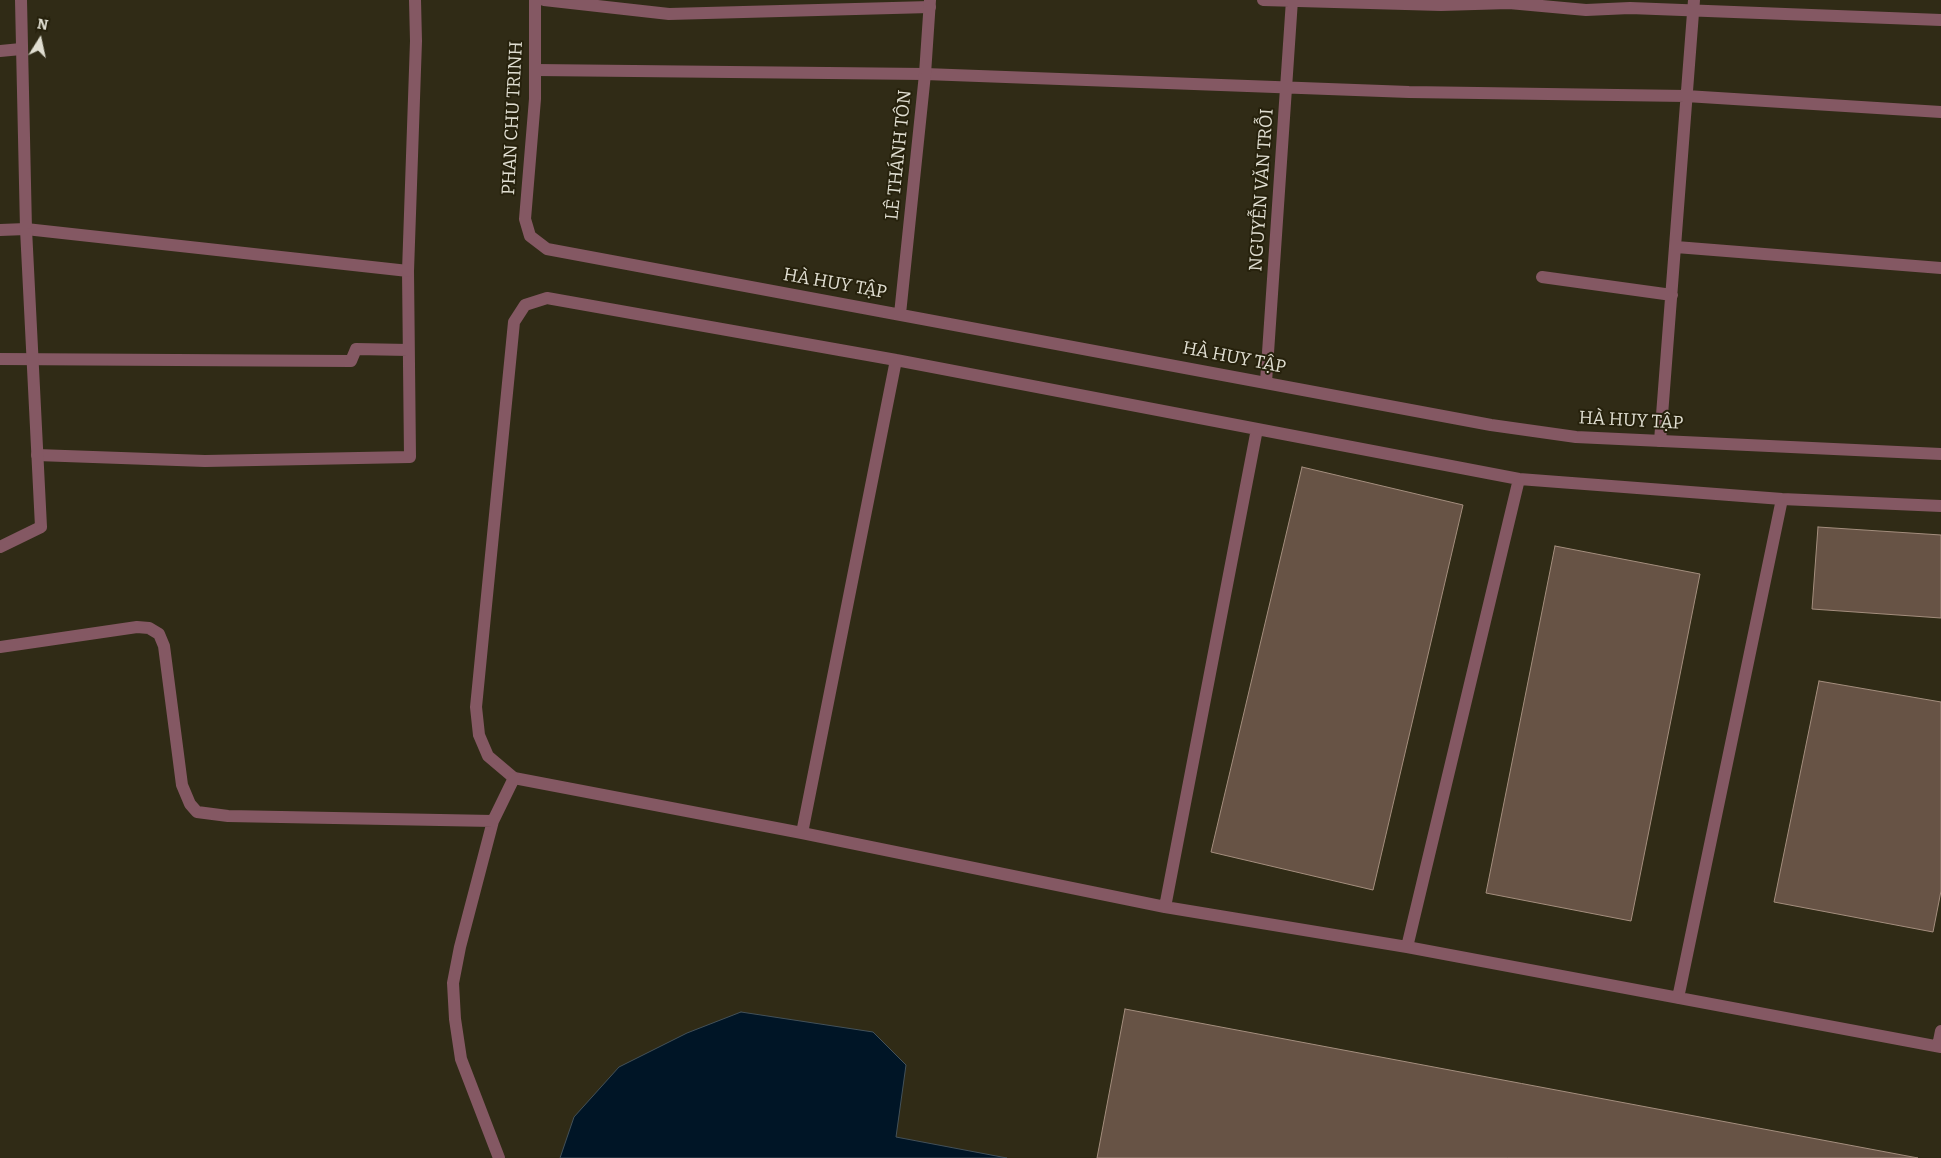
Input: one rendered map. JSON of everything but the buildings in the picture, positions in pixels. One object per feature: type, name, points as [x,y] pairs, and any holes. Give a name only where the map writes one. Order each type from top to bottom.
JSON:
[{"type":"street","points":[[0,547],[41,527],[26,229],[21,0]]},
{"type":"street","points":[[37,455],[205,461],[410,457],[408,271],[416,41],[415,0]]},
{"type":"street","name":"PHAN CHU TRINH","points":[[530,236],[525,219],[536,70],[535,0]]},
{"type":"street","points":[[544,0],[669,14],[930,4]]},
{"type":"street","points":[[1263,0],[1442,5],[1509,3],[1586,10],[1693,5],[1941,20]]},
{"type":"street","name":"NGUYỄN VĂN TRỖI","points":[[1266,382],[1292,1]]},
{"type":"street","name":"LÊ THÁNH TÔN","points":[[900,314],[925,74],[930,4]]},
{"type":"street","points":[[1660,441],[1693,5]]},
{"type":"street","points":[[0,51],[21,49]]},
{"type":"street","points":[[536,70],[925,74],[1286,88],[1686,96],[1941,112]]},
{"type":"street","points":[[0,230],[26,229],[408,271]]},
{"type":"street","name":"HÀ HUY TẬP","points":[[530,236],[547,249],[1491,424],[1576,437],[1941,454]]},
{"type":"street","points":[[1676,247],[1941,268]]},
{"type":"street","points":[[1542,277],[1672,295]]},
{"type":"street","points":[[1941,506],[1782,499],[1519,479],[896,360],[547,298],[525,305],[514,322],[476,707],[478,735],[488,756],[514,778],[802,833],[1164,907],[1407,947],[1940,1047],[1941,1032]]},
{"type":"street","points":[[0,359],[351,362],[356,349],[408,350]]},
{"type":"street","points":[[802,833],[896,360]]},
{"type":"street","points":[[1164,907],[1257,429]]},
{"type":"street","points":[[1407,947],[1519,479]]},
{"type":"street","points":[[1678,998],[1782,499]]},
{"type":"street","points":[[0,647],[137,627],[149,628],[159,634],[164,646],[182,785],[190,804],[197,812],[228,816],[493,820]]},
{"type":"street","points":[[499,1158],[461,1059],[455,1019],[454,983],[460,947],[493,820],[514,778]]},
{"type":"water","points":[[741,1012],[873,1032],[906,1065],[896,1137],[1007,1158],[560,1158],[574,1117],[619,1067],[687,1033]]}]
